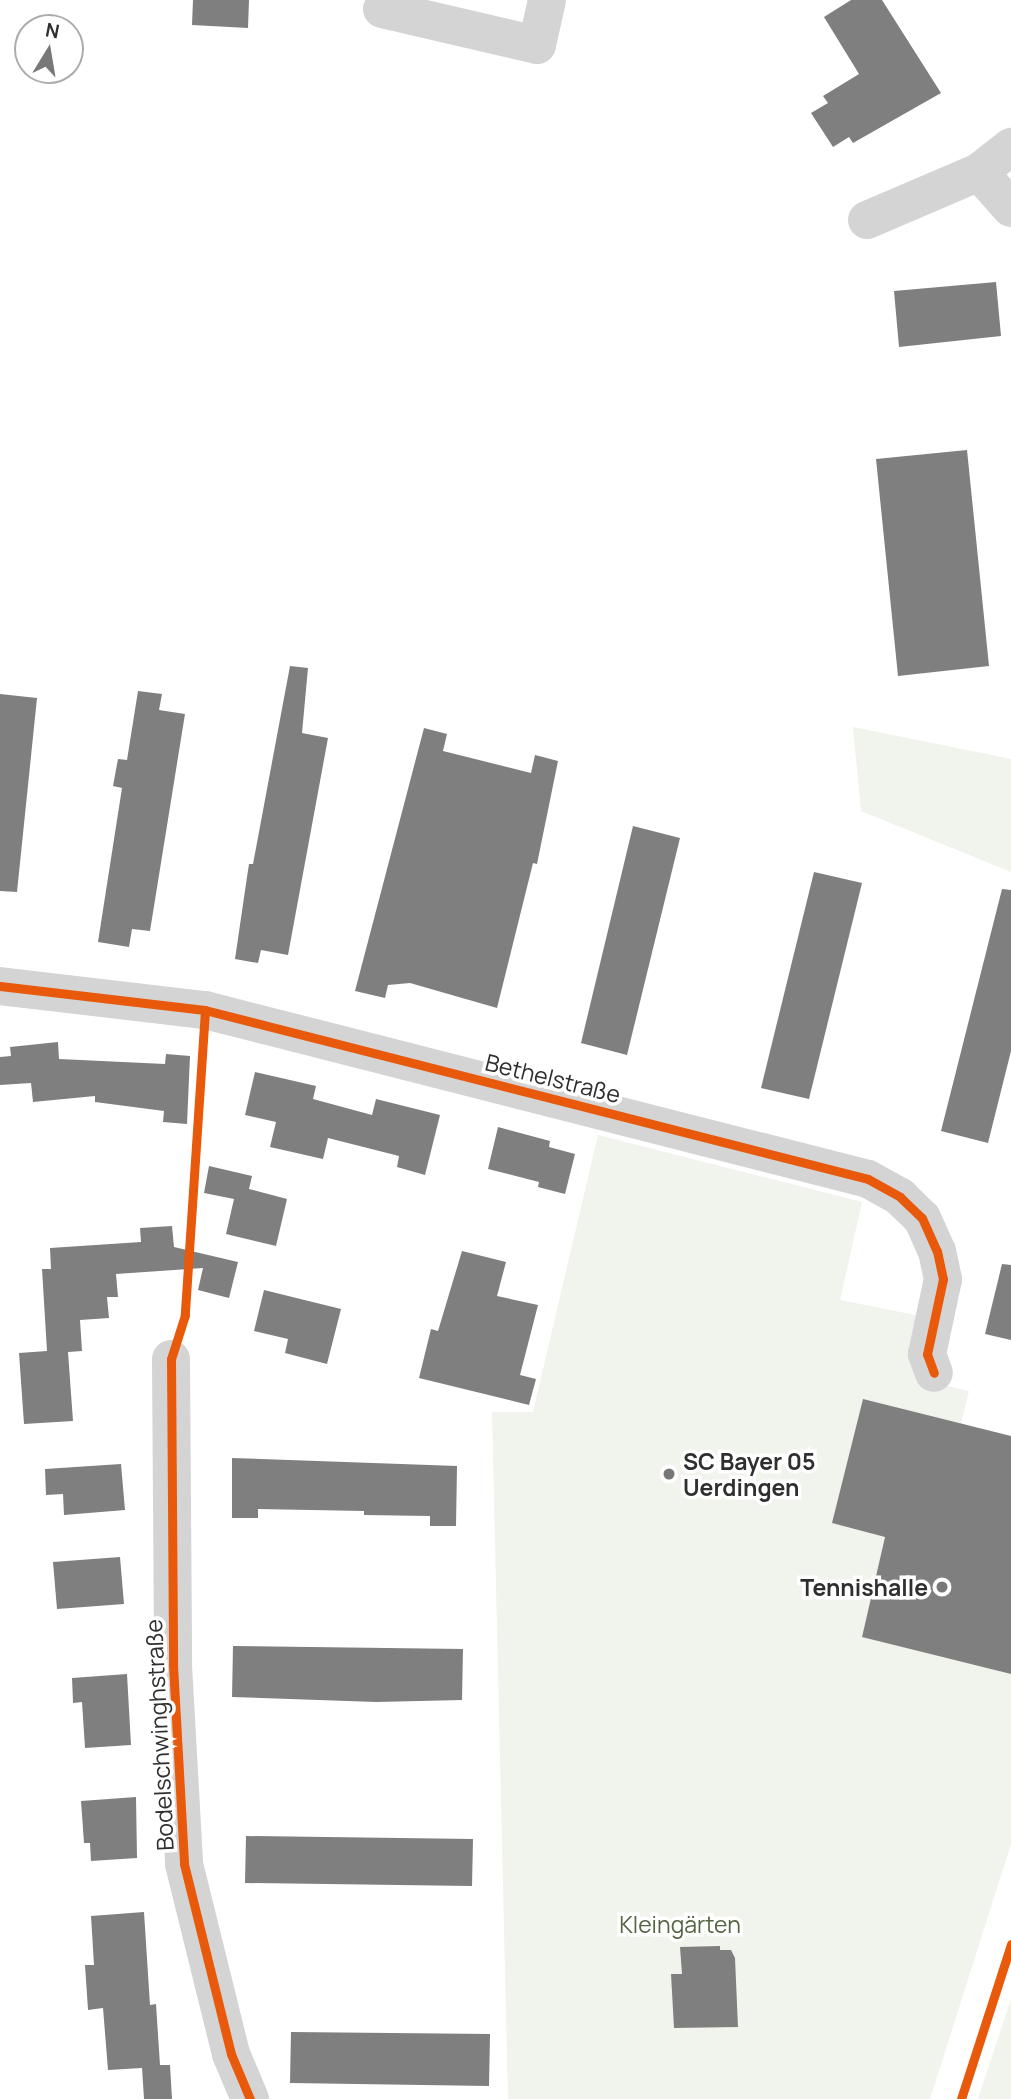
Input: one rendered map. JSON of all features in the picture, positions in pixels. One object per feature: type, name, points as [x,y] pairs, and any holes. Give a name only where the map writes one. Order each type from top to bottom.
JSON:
[{"type":"street","points":[[382,9],[537,45],[547,0]]},
{"type":"street","points":[[867,220],[979,172],[1011,147]]},
{"type":"street","points":[[979,172],[1011,208]]},
{"type":"street","name":"Bethelstraße","points":[[0,986],[205,1010],[868,1178],[900,1197],[922,1217],[937,1251],[943,1279],[927,1354],[934,1373]]},
{"type":"street","name":"Bodelschwinghstraße","points":[[171,1359],[173,1665],[184,1864],[230,2054],[250,2099]]},
{"type":"green space","points":[[853,727],[1011,759],[1011,872],[861,811]]},
{"type":"green space","name":"Kleingärten","points":[[598,1135],[862,1202],[840,1300],[920,1316],[946,1386],[969,1391],[961,1424],[863,1399],[833,1523],[885,1537],[862,1636],[1011,1674],[1011,1844],[930,2099],[508,2099],[492,1412],[533,1412]]},
{"type":"green space","points":[[1011,1999],[1011,2099],[978,2099]]},
{"type":"building","points":[[193,0],[249,0],[248,28],[192,25]]},
{"type":"building","points":[[851,0],[882,0],[941,93],[853,143],[849,137],[833,147],[811,113],[828,103],[823,96],[859,74],[824,17]]},
{"type":"building","points":[[996,282],[1001,336],[899,347],[894,291]]},
{"type":"building","points":[[967,450],[989,666],[898,676],[876,459]]},
{"type":"building","points":[[290,666],[308,668],[302,733],[328,738],[288,955],[261,950],[258,963],[235,959],[249,864],[253,864]]},
{"type":"building","points":[[138,691],[162,694],[159,710],[185,714],[150,931],[132,929],[129,947],[98,942],[122,788],[113,786],[118,759],[127,760]]},
{"type":"building","points":[[0,694],[37,698],[17,892],[0,891]]},
{"type":"building","points":[[424,728],[447,734],[443,751],[531,773],[535,755],[558,761],[537,864],[533,863],[497,1008],[410,983],[388,985],[385,998],[355,991]]},
{"type":"building","points":[[633,826],[680,838],[627,1055],[581,1043]]},
{"type":"building","points":[[814,872],[862,883],[809,1099],[761,1088]]},
{"type":"building","points":[[1002,889],[1011,890],[1011,1051],[988,1143],[941,1131]]},
{"type":"building","points":[[58,1042],[59,1059],[165,1064],[166,1054],[190,1056],[187,1124],[163,1122],[164,1111],[95,1102],[95,1096],[33,1102],[31,1083],[0,1085],[0,1057],[11,1056],[10,1047]]},
{"type":"building","points":[[255,1072],[316,1086],[313,1099],[372,1115],[376,1099],[440,1115],[425,1175],[397,1167],[399,1156],[328,1138],[323,1159],[270,1147],[276,1122],[245,1115]]},
{"type":"building","points":[[498,1127],[550,1141],[549,1147],[575,1154],[565,1194],[538,1187],[539,1182],[488,1169]]},
{"type":"building","points":[[209,1166],[252,1176],[249,1189],[287,1199],[276,1246],[226,1234],[234,1199],[204,1193]]},
{"type":"building","points":[[172,1226],[174,1247],[238,1262],[229,1298],[198,1290],[203,1268],[116,1274],[118,1297],[107,1297],[109,1318],[80,1320],[82,1351],[68,1352],[73,1421],[24,1424],[19,1353],[47,1351],[42,1269],[51,1269],[50,1248],[141,1242],[140,1228]]},
{"type":"building","points":[[462,1251],[506,1262],[497,1296],[538,1305],[520,1375],[536,1379],[529,1405],[419,1378],[431,1329],[438,1331]]},
{"type":"building","points":[[1002,1264],[1011,1265],[1011,1340],[985,1334]]},
{"type":"building","points":[[264,1290],[341,1309],[327,1364],[285,1353],[288,1339],[254,1331]]},
{"type":"building","name":"Tennishalle","points":[[863,1399],[1011,1436],[1011,1674],[862,1637],[885,1537],[832,1523]]},
{"type":"building","points":[[232,1458],[457,1466],[456,1526],[430,1526],[430,1516],[364,1515],[364,1511],[258,1509],[258,1518],[232,1518]]},
{"type":"building","points":[[121,1464],[125,1510],[64,1515],[63,1494],[46,1495],[45,1469]]},
{"type":"building","points":[[120,1557],[124,1604],[57,1609],[53,1562]]},
{"type":"building","points":[[233,1646],[463,1649],[462,1700],[376,1702],[232,1697]]},
{"type":"building","points":[[127,1674],[131,1745],[85,1748],[82,1702],[73,1703],[72,1678]]},
{"type":"building","points":[[136,1797],[137,1858],[91,1861],[90,1843],[84,1843],[81,1801]]},
{"type":"building","points":[[246,1836],[473,1839],[472,1886],[245,1883]]},
{"type":"building","points":[[144,1912],[150,2005],[156,2004],[160,2065],[170,2065],[172,2099],[144,2099],[142,2068],[108,2070],[103,2008],[88,2010],[85,1965],[94,1965],[91,1916]]},
{"type":"building","points":[[720,1946],[720,1950],[731,1950],[735,1958],[738,2027],[674,2028],[671,1974],[682,1974],[680,1947]]},
{"type":"building","points":[[291,2032],[490,2034],[489,2086],[290,2083]]},
{"type":"cycle path","points":[[0,986],[205,1010],[868,1179],[900,1197],[922,1218],[937,1251],[943,1279],[927,1354],[934,1373]]},
{"type":"cycle path","points":[[205,1010],[185,1315],[171,1359],[173,1665],[184,1864],[231,2054],[250,2099]]},
{"type":"cycle path","points":[[961,2099],[1011,1944]]},
{"type":"place","name":"SC Bayer 05 Uerdingen","points":[[669,1474]]},
{"type":"place","name":"Tennishalle","points":[[942,1587]]}]
